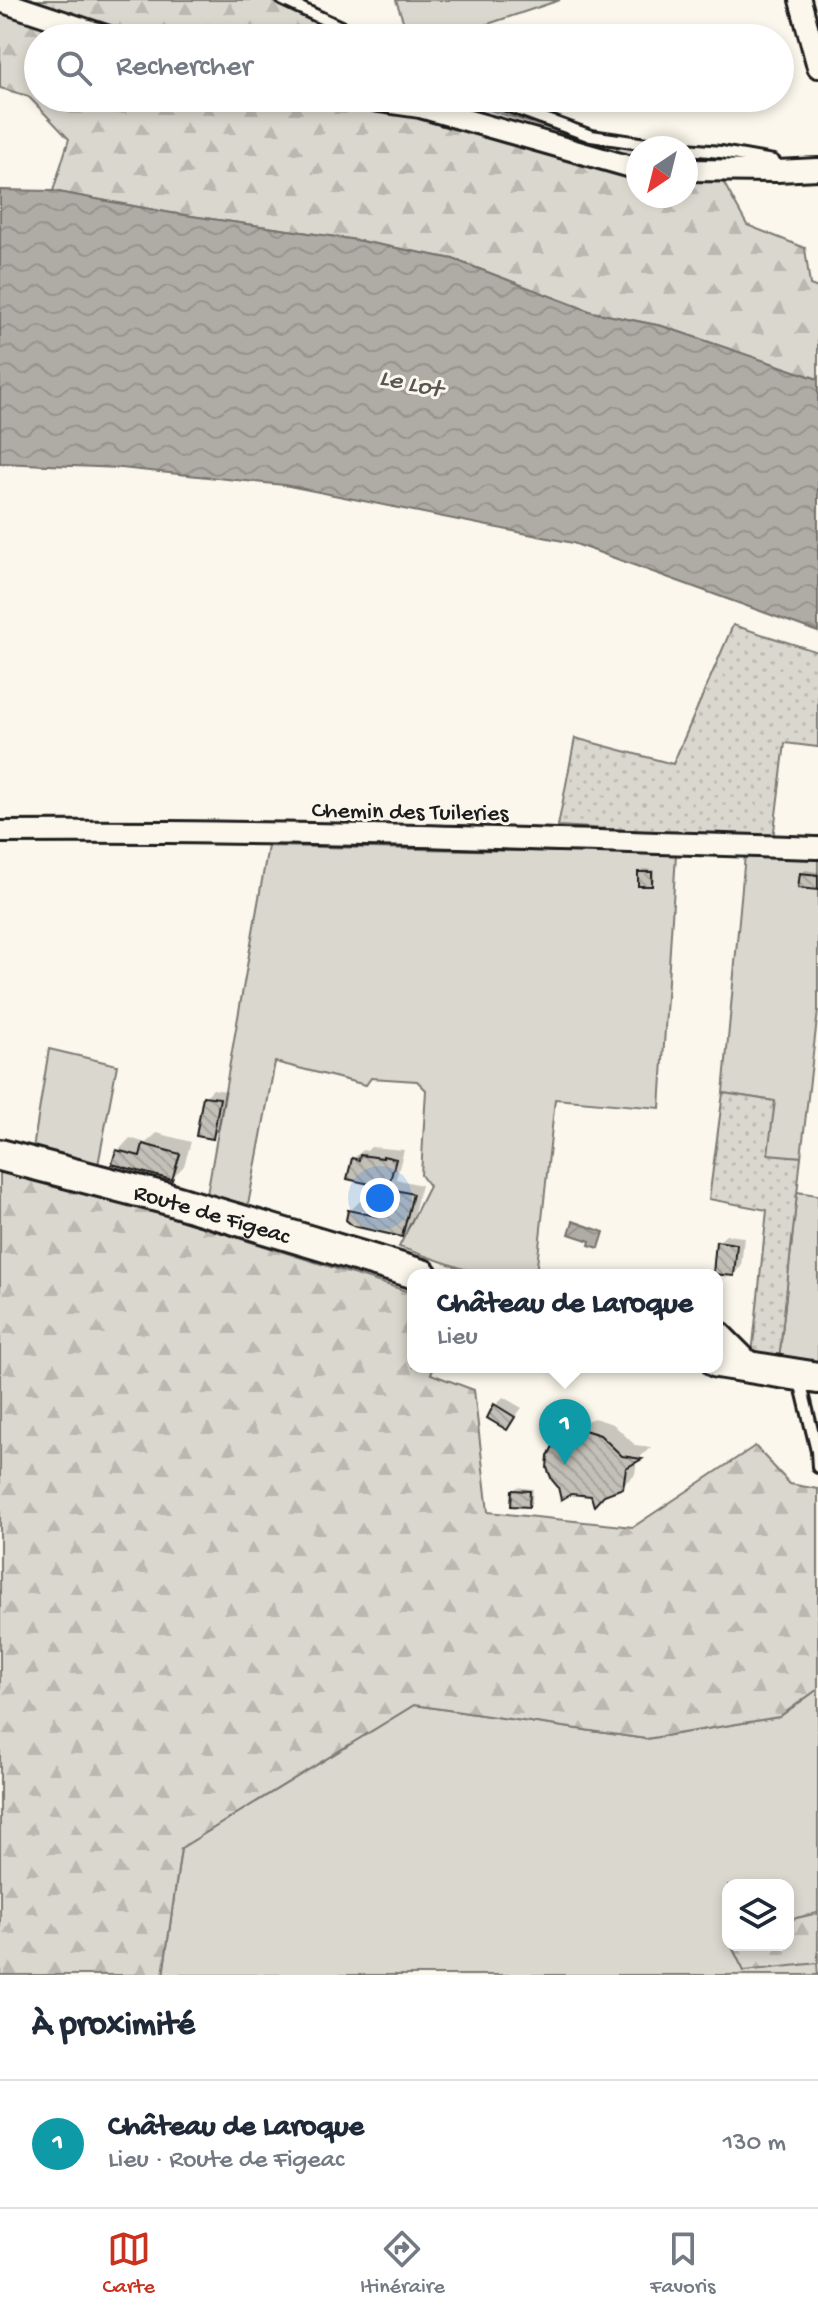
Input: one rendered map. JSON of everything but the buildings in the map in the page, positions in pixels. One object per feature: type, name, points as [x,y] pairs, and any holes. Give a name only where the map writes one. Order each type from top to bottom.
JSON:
[{"type":"main road","name":"Route de Figeac","points":[[0,1155],[165,1198],[407,1271]]},
{"type":"main road","points":[[723,1363],[808,1377]]},
{"type":"street","points":[[800,0],[818,67]]},
{"type":"street","points":[[0,1],[70,24]]},
{"type":"street","points":[[437,112],[626,167]]},
{"type":"street","points":[[698,170],[818,169]]},
{"type":"street","name":"Chemin des Tuileries","points":[[0,832],[157,831],[428,836],[818,848]]},
{"type":"street","points":[[723,1336],[746,1359],[749,1368]]},
{"type":"lane","points":[[283,0],[334,24]]},
{"type":"lane","points":[[525,112],[591,136],[626,141]]},
{"type":"lane","points":[[698,150],[773,161],[784,171]]},
{"type":"lane","points":[[808,1377],[818,1467]]},
{"type":"green space","points":[[0,0],[269,0],[318,24],[24,24],[24,95],[0,88]]},
{"type":"green space","points":[[396,0],[560,0],[488,24],[404,24]]},
{"type":"green space","points":[[43,112],[496,112],[585,140],[626,146],[626,208],[698,208],[698,156],[710,158],[747,225],[805,248],[810,285],[818,288],[818,379],[662,326],[592,312],[453,259],[350,239],[171,213],[53,191],[69,139]]},
{"type":"green space","points":[[733,625],[818,652],[818,747],[785,743],[773,839],[558,826],[575,738],[673,764]]},
{"type":"green space","points":[[268,846],[676,854],[660,1108],[555,1099],[537,1269],[463,1269],[399,1247],[429,1186],[421,1175],[426,1090],[417,1081],[371,1078],[366,1085],[275,1062],[248,1205],[207,1194]]},
{"type":"green space","points":[[745,855],[818,857],[818,1011],[801,1157],[767,1155],[774,1101],[723,1093]]},
{"type":"green space","points":[[49,1049],[117,1065],[98,1165],[33,1149]]},
{"type":"green space","points":[[723,1093],[775,1101],[768,1154],[801,1157],[779,1360],[752,1355],[767,1210],[709,1199]]},
{"type":"green space","points":[[0,1172],[137,1206],[407,1291],[407,1373],[431,1373],[474,1390],[488,1512],[633,1527],[755,1446],[790,1484],[818,1489],[818,1689],[779,1717],[646,1739],[414,1705],[181,1848],[163,1975],[0,1975]]},
{"type":"green space","points":[[797,1192],[818,1195],[818,1363],[779,1360]]},
{"type":"green space","points":[[818,1689],[818,1913],[794,1919],[794,1879],[722,1879],[722,1951],[734,1951],[744,1971],[817,1962],[818,1975],[163,1975],[181,1848],[414,1705],[646,1739],[779,1717]]},
{"type":"green space","points":[[818,1913],[818,1963],[744,1971],[734,1951],[794,1951],[794,1919]]},
{"type":"water","name":"Le Lot","points":[[0,190],[53,191],[171,213],[350,239],[453,259],[592,312],[662,326],[818,379],[818,632],[573,543],[284,485],[121,468],[0,463]]},
{"type":"water","points":[[573,1221],[604,1232],[599,1248],[589,1245],[590,1241],[569,1234]]},
{"type":"place","name":"Château de Laroque","points":[[565,1465]]}]
